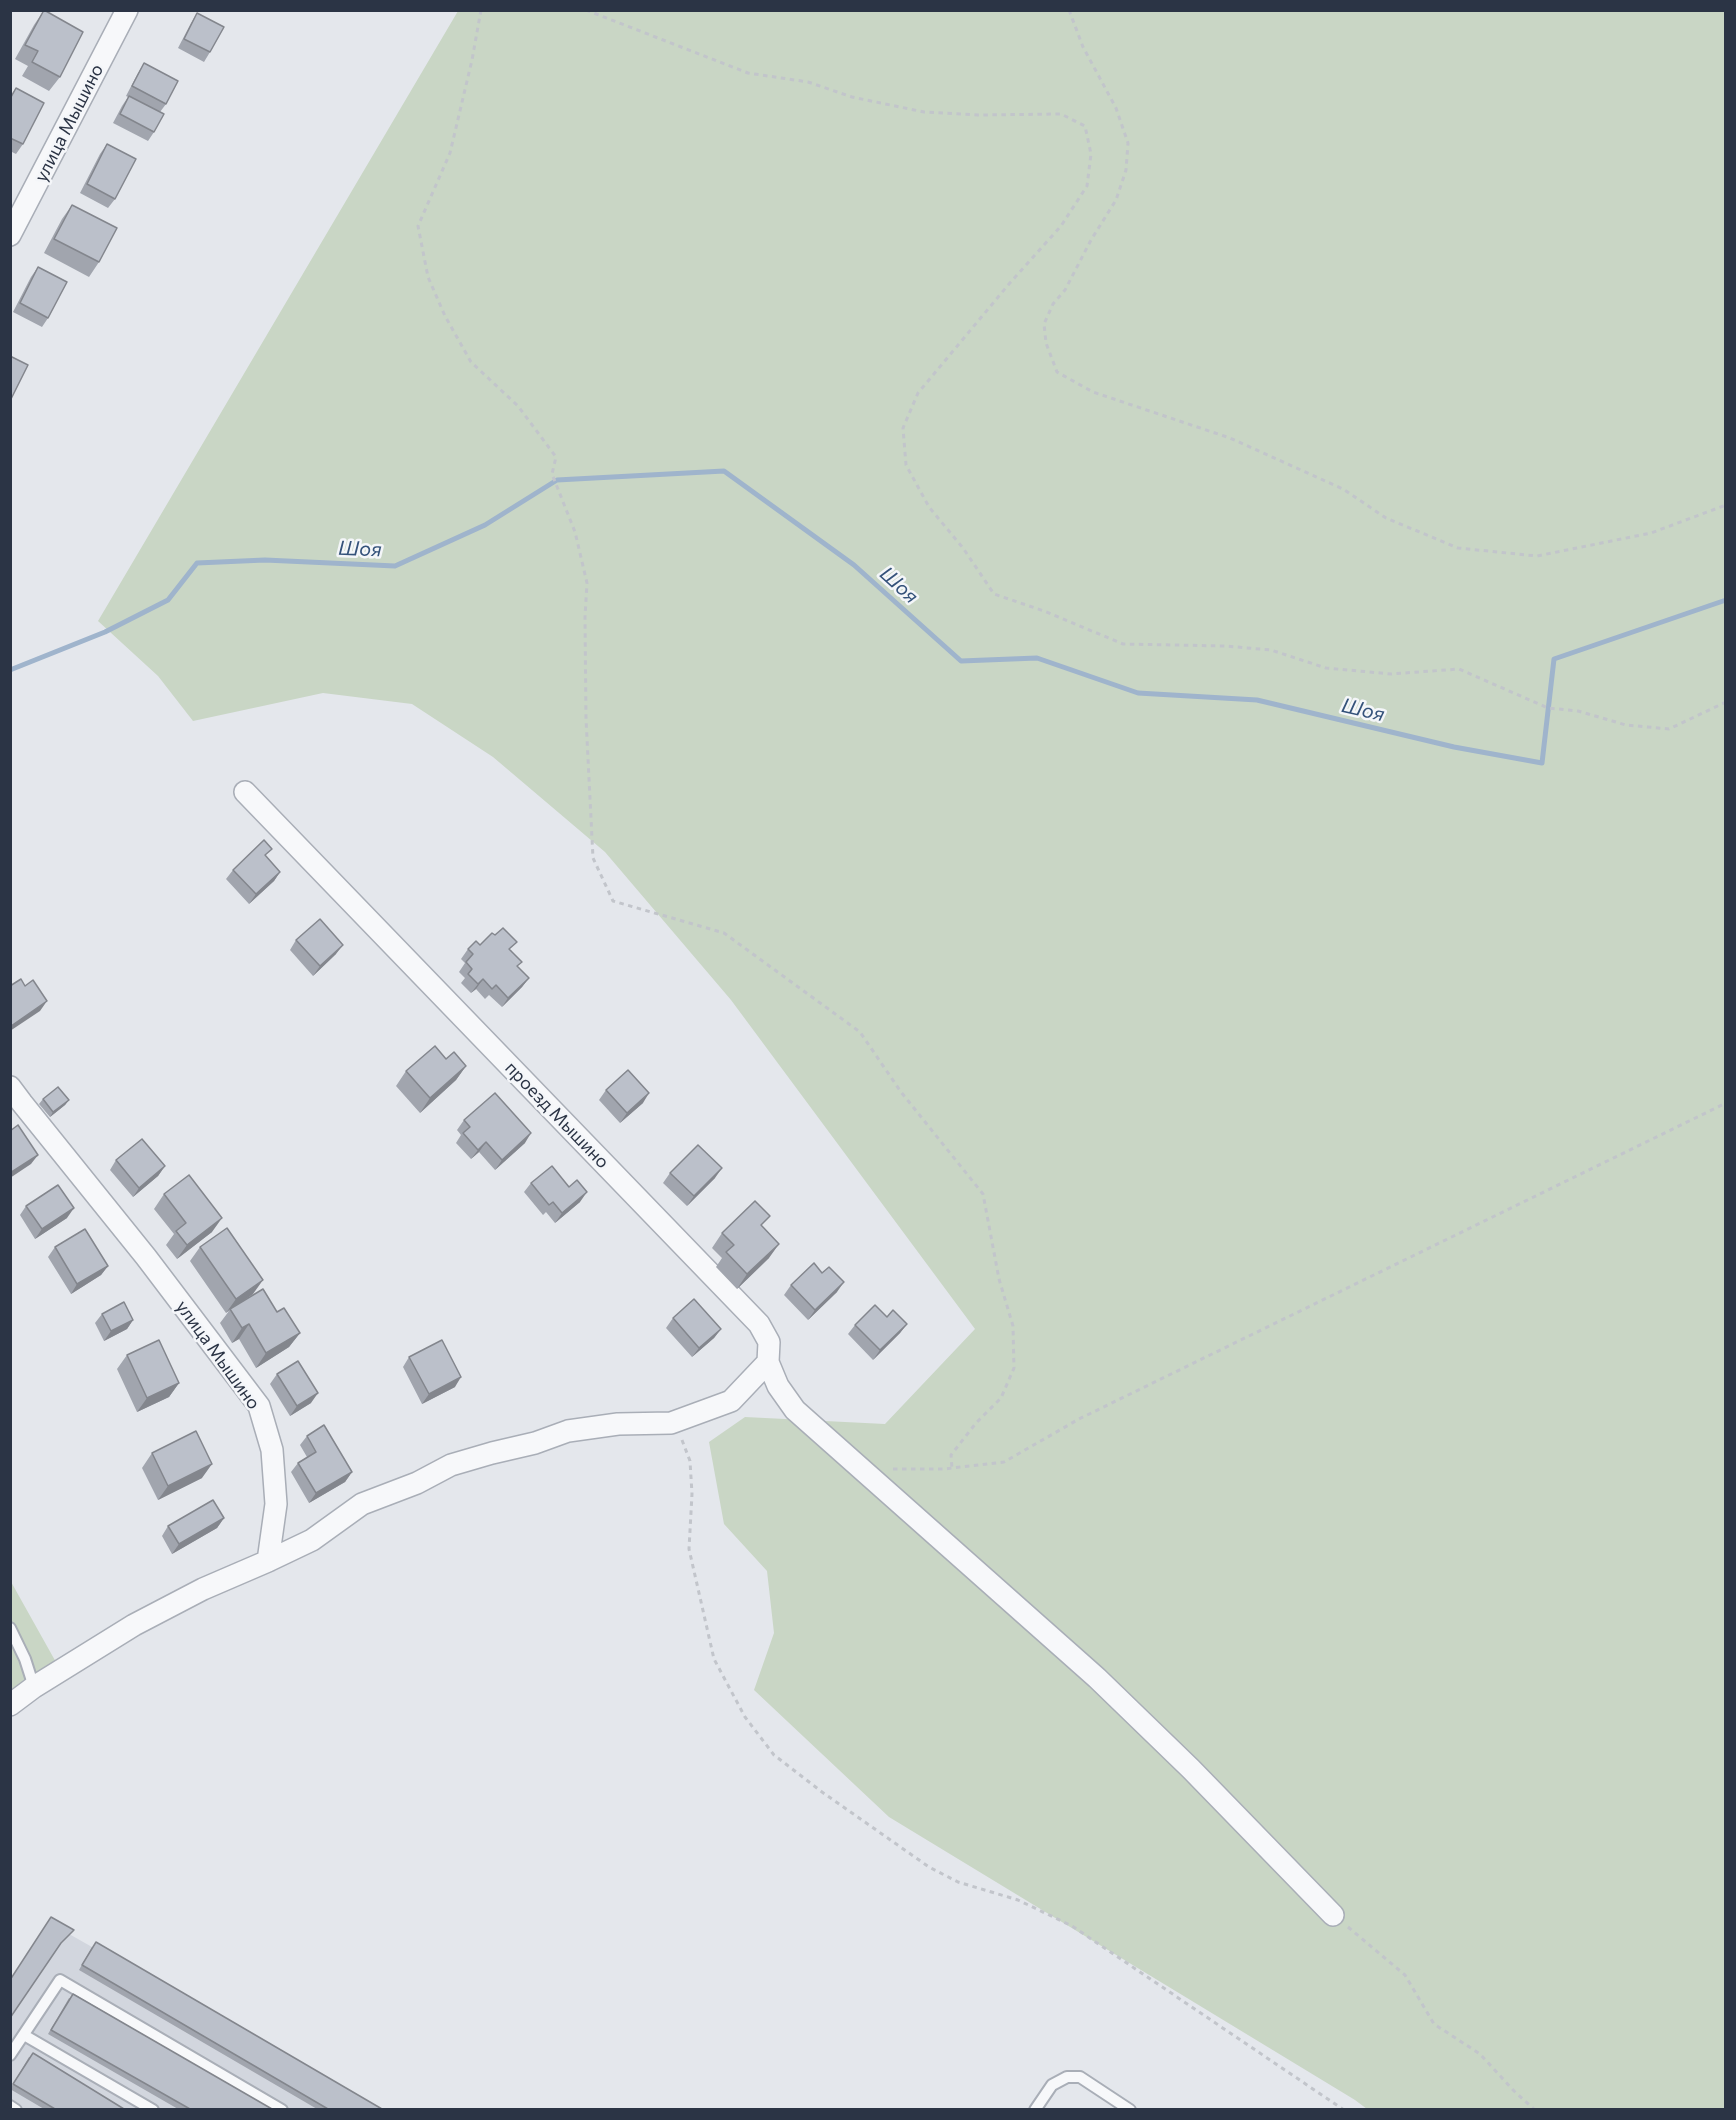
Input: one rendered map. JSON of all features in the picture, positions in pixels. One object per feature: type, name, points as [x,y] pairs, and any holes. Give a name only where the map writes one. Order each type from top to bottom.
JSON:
[{"type":"street","name":"улица Мышино","points":[[10,236],[127,10]]},
{"type":"street","name":"проезд Мышино","points":[[245,792],[759,1324],[770,1342],[768,1362],[778,1386],[795,1410],[1097,1678],[1191,1769],[1333,1915]]},
{"type":"street","name":"улица Мышино","points":[[10,1087],[146,1257],[259,1406],[272,1450],[276,1504],[268,1561]]},
{"type":"street","points":[[10,1705],[34,1687],[134,1625],[203,1589],[312,1540],[362,1504],[417,1483],[451,1465],[492,1452],[535,1443],[567,1431],[618,1424],[671,1423],[731,1401],[768,1362]]},
{"type":"lane","points":[[10,1628],[25,1659],[34,1687]]},
{"type":"lane","points":[[10,2055],[60,1980],[282,2109]]},
{"type":"lane","points":[[24,2035],[153,2109]]},
{"type":"lane","points":[[1035,2109],[1052,2085],[1067,2077],[1080,2077],[1130,2109]]},
{"type":"lane","points":[[10,2106],[16,2109]]},
{"type":"path","points":[[481,10],[450,153],[418,226],[428,277],[445,316],[471,362],[518,406],[556,457],[552,474],[575,532],[587,583],[586,719],[593,858],[613,901],[724,933],[860,1032],[901,1092],[983,1194],[999,1279],[1013,1326],[1014,1368],[1001,1398],[976,1423],[951,1455],[952,1468]]},
{"type":"path","points":[[586,10],[748,73],[808,82],[852,97],[924,111],[978,115],[1061,114],[1085,126],[1091,154],[1087,186],[1061,226],[918,393],[903,428],[906,465],[929,507],[963,548],[994,594],[1044,611],[1123,644],[1225,646],[1271,650],[1326,668],[1391,674],[1459,669],[1548,708],[1578,711],[1626,725],[1669,729],[1725,702]]},
{"type":"path","points":[[1069,10],[1083,47],[1116,108],[1128,143],[1126,170],[1116,200],[1091,240],[1065,290],[1053,304],[1044,324],[1046,343],[1057,372],[1093,392],[1240,443],[1342,489],[1386,518],[1458,548],[1537,556],[1651,533],[1725,505]]},
{"type":"path","points":[[861,1469],[952,1468],[1004,1462],[1080,1419],[1725,1103]]},
{"type":"path","points":[[671,1423],[681,1438],[690,1461],[692,1494],[689,1549],[714,1659],[745,1717],[774,1755],[822,1792],[929,1867],[958,1882],[1018,1900],[1072,1926],[1344,2109]]},
{"type":"path","points":[[1333,1915],[1405,1975],[1434,2024],[1480,2054],[1514,2091],[1535,2109]]},
{"type":"shaded area","points":[[48,1922],[370,2109],[11,2109],[10,1980]]},
{"type":"green space","points":[[458,11],[1725,11],[1725,2109],[1367,2109],[889,1817],[754,1690],[774,1633],[767,1571],[724,1524],[709,1442],[745,1417],[885,1424],[975,1329],[731,1000],[605,852],[493,757],[412,704],[323,693],[193,721],[158,676],[98,621]]},
{"type":"green space","points":[[10,1580],[57,1664],[10,1693]]},
{"type":"building","points":[[44,10],[83,32],[60,77],[32,62],[38,51],[25,45]]},
{"type":"building","points":[[197,13],[224,27],[210,52],[184,39]]},
{"type":"building","points":[[144,63],[178,81],[166,104],[132,86]]},
{"type":"building","points":[[16,88],[44,103],[23,144],[10,138],[10,99]]},
{"type":"building","points":[[129,96],[164,114],[154,132],[120,114]]},
{"type":"building","points":[[107,144],[136,159],[115,199],[87,184]]},
{"type":"building","points":[[72,205],[117,228],[99,262],[54,239]]},
{"type":"building","points":[[38,267],[67,282],[48,318],[20,303]]},
{"type":"building","points":[[10,356],[28,365],[11,399],[10,398]]},
{"type":"building","points":[[264,840],[272,849],[265,855],[280,872],[256,894],[233,870]]},
{"type":"building","points":[[320,919],[343,945],[320,966],[296,940]]},
{"type":"building","points":[[503,928],[517,942],[509,949],[522,962],[517,966],[529,978],[508,998],[496,985],[492,989],[483,979],[478,984],[468,974],[472,969],[466,962],[473,954],[468,949],[476,941],[480,945],[492,933],[495,935]]},
{"type":"building","points":[[21,979],[25,986],[33,980],[47,1001],[11,1026],[10,986]]},
{"type":"building","points":[[435,1046],[446,1059],[454,1052],[466,1066],[430,1098],[406,1071]]},
{"type":"building","points":[[628,1070],[649,1093],[627,1113],[606,1090]]},
{"type":"building","points":[[58,1087],[69,1100],[53,1112],[43,1099]]},
{"type":"building","points":[[495,1093],[531,1133],[502,1160],[486,1142],[478,1150],[463,1133],[470,1127],[464,1120]]},
{"type":"building","points":[[18,1125],[38,1155],[10,1173],[10,1131]]},
{"type":"building","points":[[142,1139],[165,1166],[139,1188],[116,1160]]},
{"type":"building","points":[[698,1145],[722,1168],[694,1196],[670,1173]]},
{"type":"building","points":[[552,1166],[569,1187],[577,1180],[587,1192],[562,1213],[553,1202],[549,1205],[531,1183]]},
{"type":"building","points":[[189,1175],[222,1218],[187,1245],[176,1231],[186,1223],[164,1194]]},
{"type":"building","points":[[58,1185],[74,1208],[42,1229],[26,1206]]},
{"type":"building","points":[[755,1201],[770,1216],[761,1225],[779,1244],[747,1274],[726,1252],[734,1245],[722,1233]]},
{"type":"building","points":[[227,1228],[263,1280],[236,1299],[200,1247]]},
{"type":"building","points":[[85,1229],[108,1266],[77,1284],[55,1247]]},
{"type":"building","points":[[814,1263],[822,1273],[829,1267],[844,1282],[815,1310],[791,1285]]},
{"type":"building","points":[[263,1289],[277,1312],[284,1308],[300,1333],[266,1353],[249,1324],[242,1328],[230,1309]]},
{"type":"building","points":[[694,1299],[721,1329],[699,1348],[673,1318]]},
{"type":"building","points":[[124,1302],[133,1320],[111,1331],[102,1314]]},
{"type":"building","points":[[875,1305],[887,1317],[893,1310],[907,1324],[880,1350],[855,1325]]},
{"type":"building","points":[[159,1340],[179,1383],[147,1398],[127,1355]]},
{"type":"building","points":[[442,1340],[461,1377],[429,1394],[409,1357]]},
{"type":"building","points":[[298,1361],[318,1393],[297,1406],[277,1374]]},
{"type":"building","points":[[324,1425],[352,1472],[316,1493],[298,1463],[316,1452],[307,1436]]},
{"type":"building","points":[[196,1431],[212,1464],[168,1486],[152,1453]]},
{"type":"building","points":[[213,1500],[224,1518],[179,1544],[168,1526]]},
{"type":"building","points":[[51,1917],[74,1930],[61,1943],[10,2018],[10,1980]]},
{"type":"building","points":[[96,1942],[382,2109],[328,2109],[82,1965]]},
{"type":"building","points":[[73,1994],[272,2109],[190,2109],[51,2030]]},
{"type":"building","points":[[33,2053],[124,2109],[55,2109],[13,2084]]},
{"type":"waterway","name":"Шоя","points":[[10,670],[105,632],[168,600],[197,563],[265,560],[395,566],[485,525],[557,480],[724,471],[854,565],[961,661],[1037,658],[1138,693],[1257,700],[1454,747],[1542,763],[1554,659],[1726,600]]}]
